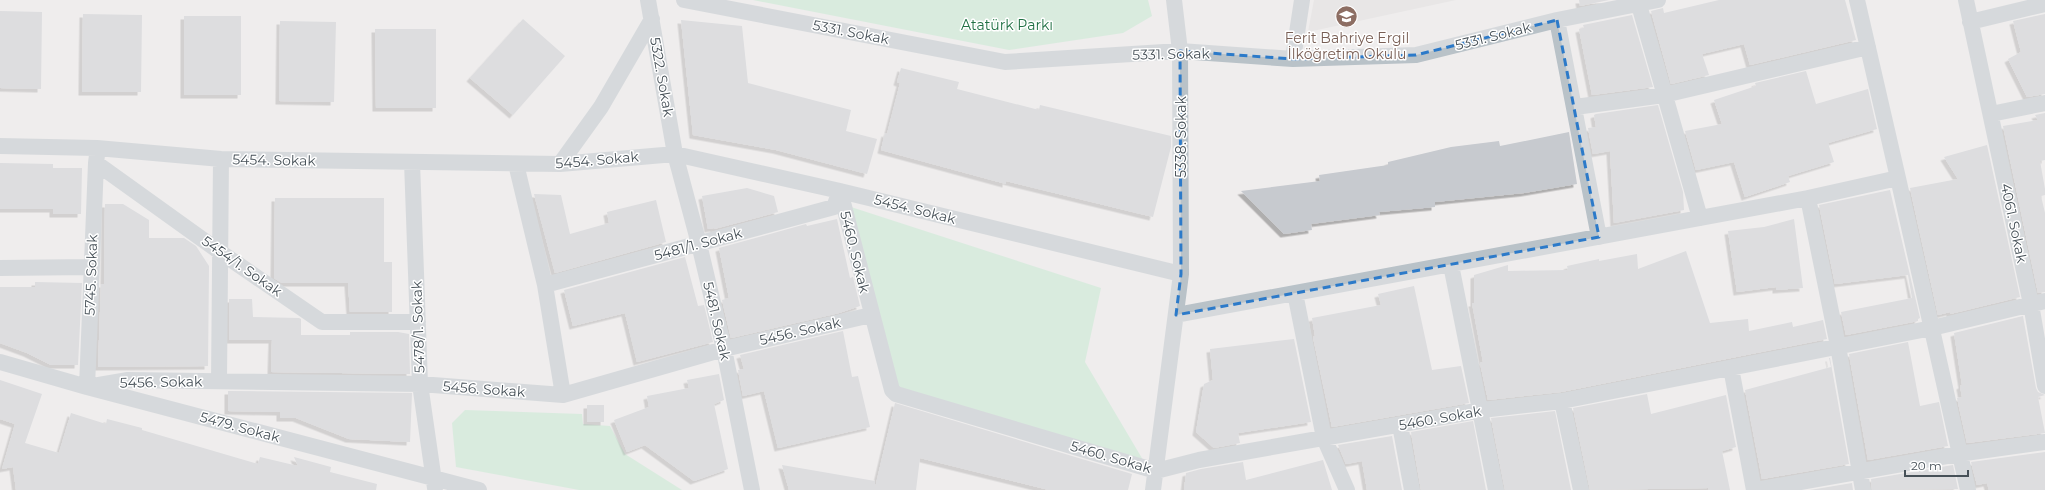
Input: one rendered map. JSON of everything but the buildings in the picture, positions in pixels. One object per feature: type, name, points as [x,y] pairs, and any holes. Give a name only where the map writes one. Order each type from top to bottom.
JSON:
[{"type":"street","name":"5322. Sokak","points":[[648,0],[675,154]]},
{"type":"street","name":"5331. Sokak","points":[[684,0],[1004,62],[1180,51],[1293,59],[1416,55],[1557,20],[1639,5],[1658,0]]},
{"type":"street","name":"5338. Sokak","points":[[1153,490],[1181,274],[1180,51],[1174,0]]},
{"type":"street","points":[[1293,59],[1302,0]]},
{"type":"street","points":[[1857,0],[1932,328],[1958,454],[1968,490]]},
{"type":"street","name":"4061. Sokak","points":[[1966,0],[1991,114],[2038,302],[2045,386]]},
{"type":"street","points":[[1970,22],[2045,4]]},
{"type":"street","points":[[1639,5],[1700,218]]},
{"type":"street","points":[[560,164],[601,107],[652,19]]},
{"type":"street","points":[[1557,20],[1599,237]]},
{"type":"street","points":[[1575,107],[1664,95],[1868,47]]},
{"type":"street","points":[[1991,114],[2045,103]]},
{"type":"street","name":"5454. Sokak","points":[[0,146],[97,155],[221,159],[516,164],[560,164],[675,154],[840,191],[1181,274]]},
{"type":"street","name":"5481. Sokak","points":[[675,154],[700,244],[724,349],[752,490]]},
{"type":"street","name":"5454/1. Sokak","points":[[97,155],[220,252],[322,322],[418,322]]},
{"type":"street","name":"5745. Sokak","points":[[87,387],[97,155]]},
{"type":"street","points":[[219,381],[221,159]]},
{"type":"street","name":"5478/1. Sokak","points":[[412,162],[420,384],[435,485]]},
{"type":"street","points":[[516,164],[545,285],[563,395]]},
{"type":"street","points":[[1176,315],[1808,198],[1898,178]]},
{"type":"street","name":"5460. Sokak","points":[[840,191],[892,390],[896,394],[1156,471],[1199,460],[1400,424],[1482,410],[1562,401],[1932,328],[2038,302]]},
{"type":"street","name":"5481/1. Sokak","points":[[545,285],[834,207],[840,191]]},
{"type":"street","points":[[1808,198],[1838,346],[1858,471],[1863,490]]},
{"type":"street","points":[[1451,265],[1482,410],[1496,490]]},
{"type":"street","points":[[0,268],[91,267]]},
{"type":"street","points":[[1295,293],[1324,438],[1348,490]]},
{"type":"street","name":"5456. Sokak","points":[[87,387],[128,380],[420,384],[563,395],[724,349],[872,315]]},
{"type":"street","name":"5479. Sokak","points":[[0,362],[435,485],[479,490]]},
{"type":"street","points":[[1731,368],[1755,490],[1958,454],[2045,442]]},
{"type":"street","points":[[1562,401],[1581,490]]},
{"type":"street","points":[[1400,424],[1412,490]]},
{"type":"highlighted area","points":[[1557,20],[1599,237],[1176,315],[1181,274],[1180,51],[1293,59],[1416,55]]},
{"type":"shaded area","name":"Ferit Bahriye Ergil İlköğretim Okulu","points":[[1314,0],[1456,0],[1308,32]]},
{"type":"green space","name":"Atatürk Parkı","points":[[753,0],[1148,0],[1152,16],[1123,33],[1009,50]]},
{"type":"green space","points":[[851,207],[1101,288],[1085,362],[1146,465],[895,387]]},
{"type":"green space","points":[[465,410],[582,414],[583,424],[610,426],[625,454],[682,490],[579,490],[456,467],[452,423]]},
{"type":"place","name":"Ferit Bahriye Ergil İlköğretim Okulu","points":[[1347,16]]}]
